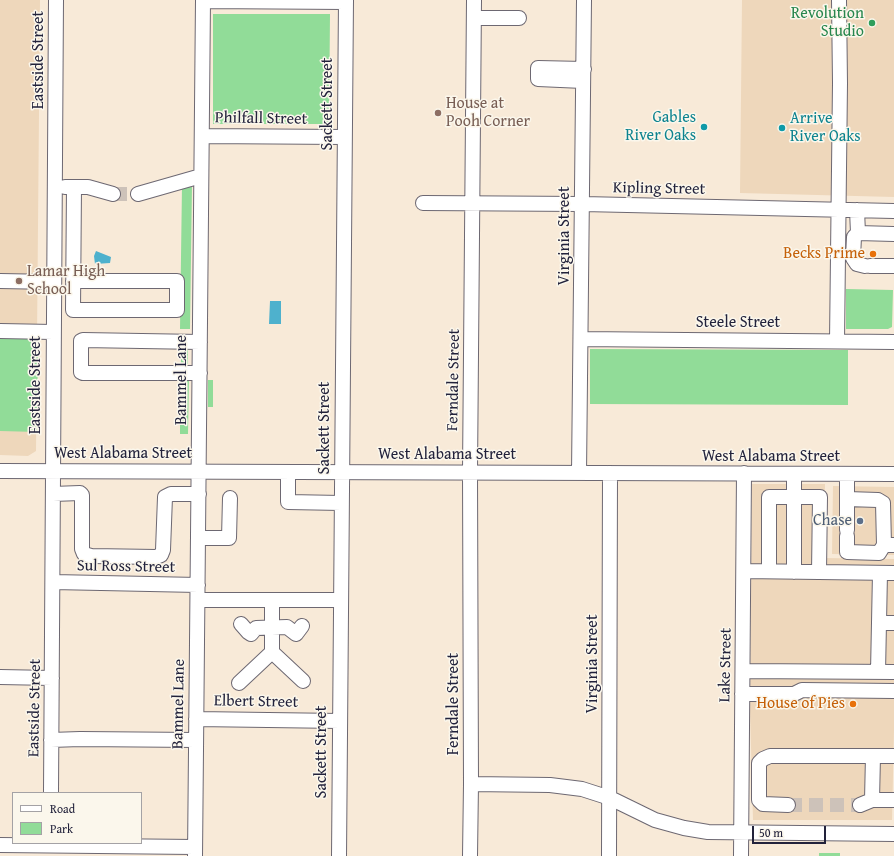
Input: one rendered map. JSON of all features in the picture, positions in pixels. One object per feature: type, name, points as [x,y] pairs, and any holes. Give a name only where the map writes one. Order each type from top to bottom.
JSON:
[{"type":"street","name":"Eastside Street","points":[[51,792],[56,0]]},
{"type":"street","points":[[203,0],[346,1]]},
{"type":"street","name":"Bammel Lane","points":[[195,851],[203,0]]},
{"type":"street","name":"Ferndale Street","points":[[470,856],[470,472],[474,0]]},
{"type":"street","name":"Virginia Street","points":[[579,472],[582,339],[584,0]]},
{"type":"street","points":[[837,341],[840,0]]},
{"type":"street","name":"Sackett Street","points":[[339,856],[346,1]]},
{"type":"street","points":[[474,18],[519,18]]},
{"type":"street","name":"Philfall Street","points":[[202,136],[344,137]]},
{"type":"street","points":[[138,194],[201,176]]},
{"type":"street","points":[[55,191],[66,186],[88,187],[113,194]]},
{"type":"street","points":[[73,281],[177,281],[177,310],[73,310],[73,281],[74,187]]},
{"type":"street","name":"Kipling Street","points":[[423,203],[473,202],[894,210]]},
{"type":"street","points":[[857,210],[858,233],[854,237],[853,258],[857,264],[868,266],[894,266]]},
{"type":"street","points":[[858,233],[894,234]]},
{"type":"street","points":[[0,281],[54,282]]},
{"type":"street","points":[[0,331],[53,332]]},
{"type":"street","name":"Steele Street","points":[[582,339],[894,342]]},
{"type":"street","points":[[200,342],[81,341],[83,373],[200,372]]},
{"type":"street","name":"West Alabama Street","points":[[0,471],[894,474]]},
{"type":"street","points":[[288,472],[288,502],[342,503]]},
{"type":"street","name":"Virginia Street","points":[[609,856],[610,473]]},
{"type":"street","name":"Lake Street","points":[[741,856],[744,473]]},
{"type":"street","points":[[794,474],[794,572]]},
{"type":"street","points":[[847,474],[847,499],[847,552],[879,553],[889,545],[883,503],[878,500],[847,499]]},
{"type":"street","points":[[53,494],[82,495],[82,549],[84,554],[156,557],[161,555],[163,550],[165,497],[171,494],[198,494]]},
{"type":"street","points":[[769,571],[769,497],[820,497],[819,572]]},
{"type":"street","points":[[199,538],[229,538],[230,498]]},
{"type":"street","points":[[744,571],[887,573],[879,623],[878,672]]},
{"type":"street","name":"Sul Ross Street","points":[[53,582],[198,585]]},
{"type":"street","points":[[198,600],[341,600]]},
{"type":"street","points":[[272,600],[272,652],[302,681]]},
{"type":"street","points":[[879,623],[894,623]]},
{"type":"street","points":[[241,624],[251,634],[256,628],[272,627],[287,627],[296,634],[302,626]]},
{"type":"street","points":[[239,683],[272,652]]},
{"type":"street","points":[[743,671],[894,672]]},
{"type":"street","points":[[0,677],[52,678]]},
{"type":"street","points":[[742,694],[794,694],[802,690],[894,691]]},
{"type":"street","name":"Elbert Street","points":[[196,719],[340,721]]},
{"type":"street","points":[[51,740],[196,740]]},
{"type":"street","points":[[788,805],[763,804],[759,800],[759,764],[762,759],[770,756],[894,756]]},
{"type":"street","points":[[872,756],[866,802],[894,800]]},
{"type":"street","points":[[471,784],[550,785],[582,789],[610,798],[654,820],[684,828],[708,832],[894,834]]},
{"type":"street","points":[[0,844],[24,850],[51,848],[195,851]]},
{"type":"shaded area","name":"Lamar High School","points":[[0,0],[40,0],[36,451],[28,456],[0,455]]},
{"type":"shaded area","points":[[742,0],[894,0],[894,197],[740,193]]},
{"type":"shaded area","points":[[752,484],[825,484],[824,558],[894,559],[894,730],[892,820],[753,820],[750,711]]},
{"type":"shaded area","points":[[833,486],[894,487],[894,555],[832,554]]},
{"type":"green space","points":[[213,14],[330,14],[329,124],[213,124]]},
{"type":"green space","points":[[182,185],[192,185],[190,329],[180,329]]},
{"type":"green space","points":[[846,289],[893,290],[892,327],[888,329],[846,329]]},
{"type":"green space","points":[[0,338],[38,339],[37,432],[0,431]]},
{"type":"green space","points":[[181,349],[188,349],[188,364],[181,364]]},
{"type":"green space","points":[[590,349],[848,350],[848,405],[590,404]]},
{"type":"green space","points":[[180,377],[189,377],[188,434],[180,434]]},
{"type":"green space","points":[[208,380],[213,380],[213,407],[208,407]]},
{"type":"green space","points":[[819,853],[840,853],[840,856],[819,856]]},
{"type":"water","points":[[96,251],[111,257],[110,263],[95,264],[94,256]]},
{"type":"water","points":[[270,301],[281,301],[281,324],[269,324]]},
{"type":"tunnel","points":[[113,194],[138,194]]},
{"type":"tunnel","points":[[788,805],[860,805]]},
{"type":"place","name":"Revolution Studio","points":[[872,23]]},
{"type":"place","name":"House at Pooh Corner","points":[[438,113]]},
{"type":"place","name":"Gables River Oaks","points":[[704,127]]},
{"type":"place","name":"Arrive River Oaks","points":[[782,128]]},
{"type":"place","name":"Becks Prime","points":[[873,254]]},
{"type":"place","name":"Lamar High School","points":[[19,281]]},
{"type":"place","name":"Chase","points":[[860,521]]},
{"type":"place","name":"House of Pies","points":[[853,704]]}]
